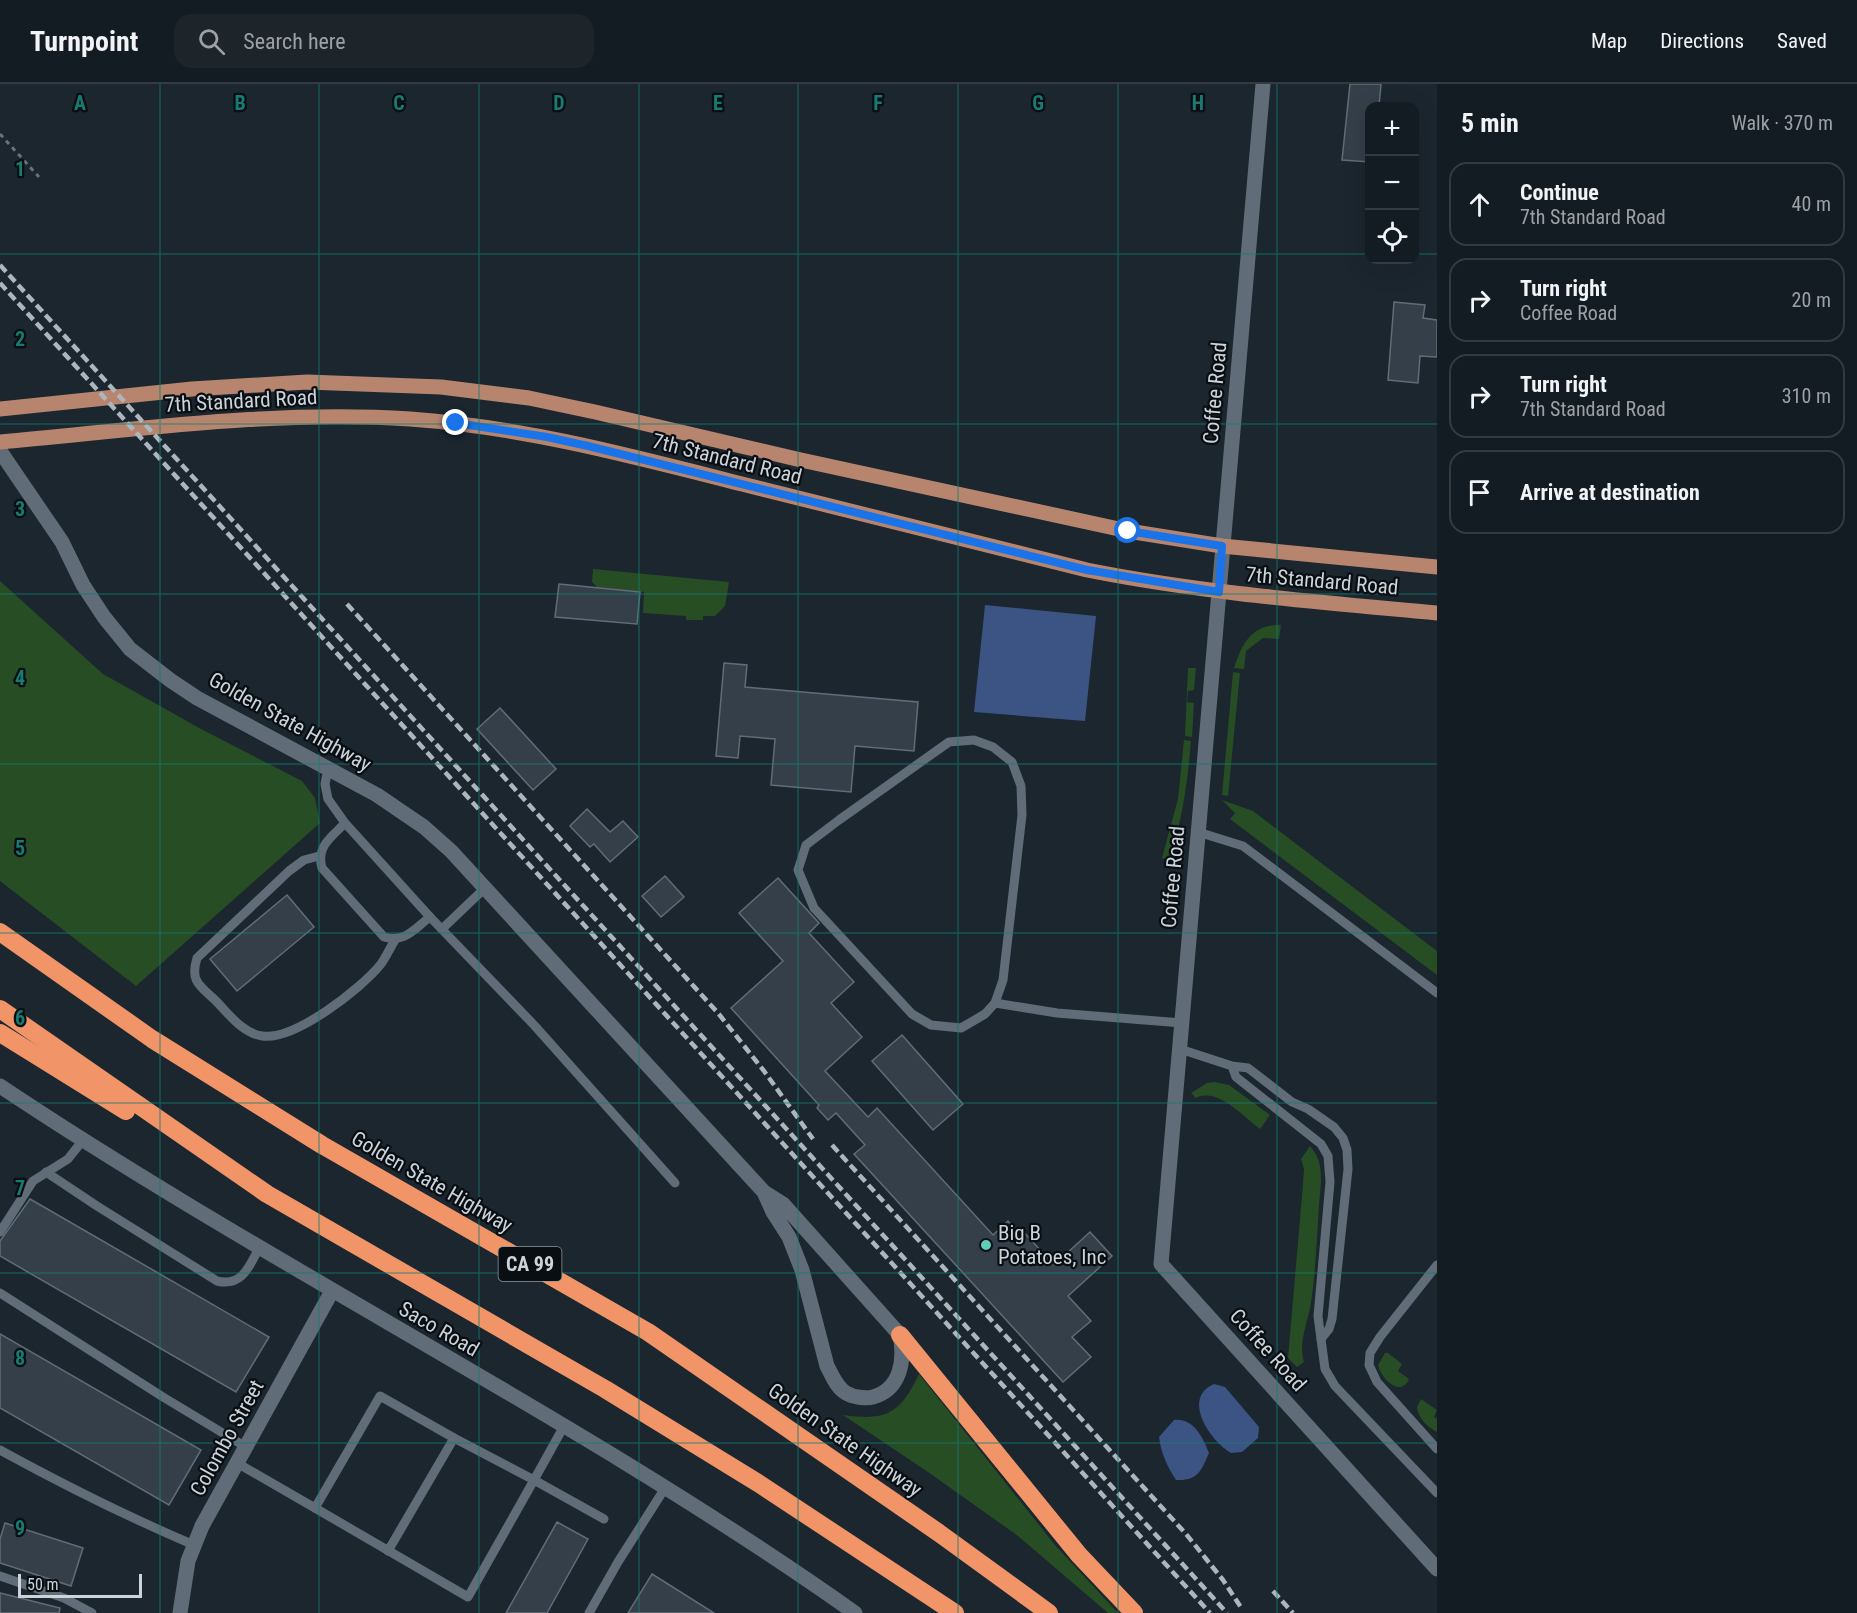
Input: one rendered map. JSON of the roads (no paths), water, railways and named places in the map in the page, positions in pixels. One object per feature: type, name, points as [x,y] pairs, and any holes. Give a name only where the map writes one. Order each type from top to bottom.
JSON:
[{"type":"highway","name":"Golden State Highway","points":[[0,932],[152,1039],[322,1145],[648,1332],[939,1533],[1049,1613]]},
{"type":"highway","points":[[0,1010],[267,1194]]},
{"type":"highway","points":[[0,1033],[195,1154],[645,1414],[758,1482],[955,1613]]},
{"type":"highway","points":[[900,1335],[1079,1555],[1134,1613]]},
{"type":"main road","name":"7th Standard Road","points":[[0,409],[192,389],[307,382],[441,387],[529,398],[1118,529],[1222,546],[1437,567]]},
{"type":"main road","name":"7th Standard Road","points":[[0,442],[220,421],[306,417],[410,419],[456,423],[547,437],[668,465],[1087,570],[1219,592],[1437,612]]},
{"type":"street","name":"Coffee Road","points":[[1263,84],[1161,1264],[1437,1569]]},
{"type":"street","name":"Golden State Highway","points":[[0,451],[62,542],[83,585],[104,617],[130,649],[197,698],[401,810],[451,851],[486,888],[764,1192],[796,1254],[827,1366],[835,1382],[844,1392],[857,1397],[869,1398],[881,1395],[892,1387],[901,1367],[903,1358],[900,1335],[783,1204],[764,1192]]},
{"type":"street","name":"Saco Road","points":[[0,1086],[83,1140],[260,1248],[624,1461],[734,1530],[852,1612]]},
{"type":"street","name":"Colombo Street","points":[[180,1613],[188,1561],[202,1526],[332,1291]]},
{"type":"lane","points":[[974,740],[993,747],[1011,762],[1022,786],[1022,815],[1003,980],[995,1003],[985,1014],[961,1028],[931,1025],[912,1014],[814,908],[798,870],[806,845],[950,742],[974,740]]},
{"type":"lane","points":[[328,769],[325,784],[328,800],[345,823],[430,917],[534,1025],[675,1183]]},
{"type":"lane","points":[[345,823],[324,844],[319,856],[322,868],[384,937],[395,940],[405,937],[430,917]]},
{"type":"lane","points":[[1198,832],[1243,846],[1437,993]]},
{"type":"lane","points":[[319,856],[304,860],[289,871],[197,958],[193,971],[197,983],[246,1030],[262,1036],[282,1034],[309,1023],[356,988],[381,964],[395,940]]},
{"type":"lane","points":[[442,928],[486,888]]},
{"type":"lane","points":[[995,1003],[1057,1013],[1182,1023]]},
{"type":"lane","points":[[1179,1049],[1232,1066],[1248,1068],[1292,1102],[1308,1109],[1334,1127],[1343,1138],[1348,1169],[1332,1319],[1329,1329],[1321,1340]]},
{"type":"lane","points":[[1232,1066],[1236,1077],[1321,1144],[1328,1156],[1330,1182],[1317,1325],[1325,1369],[1335,1386],[1437,1493]]},
{"type":"lane","points":[[0,1232],[33,1181],[68,1159],[83,1140]]},
{"type":"lane","points":[[46,1172],[217,1281],[235,1282],[242,1277],[260,1248]]},
{"type":"lane","points":[[1437,1265],[1380,1337],[1370,1353],[1369,1365],[1377,1382],[1437,1449]]},
{"type":"lane","points":[[0,1293],[246,1447]]},
{"type":"lane","points":[[315,1508],[381,1395],[454,1438],[604,1519]]},
{"type":"lane","points":[[237,1463],[468,1598],[564,1426]]},
{"type":"lane","points":[[388,1551],[454,1438]]},
{"type":"lane","points":[[0,1450],[105,1505],[194,1545]]},
{"type":"lane","points":[[589,1613],[618,1562],[666,1488]]},
{"type":"lane","points":[[0,1576],[64,1598],[92,1613]]},
{"type":"water","points":[[985,605],[1096,616],[1085,721],[974,712]]},
{"type":"water","points":[[1214,1384],[1225,1387],[1259,1427],[1258,1438],[1242,1452],[1231,1453],[1223,1447],[1208,1430],[1202,1419],[1199,1409],[1200,1399],[1204,1390]]},
{"type":"water","points":[[1174,1420],[1187,1422],[1197,1430],[1209,1453],[1198,1474],[1189,1479],[1176,1480],[1161,1448],[1159,1437]]},
{"type":"railway","points":[[0,265],[1227,1613]]},
{"type":"railway","points":[[0,283],[1210,1613]]},
{"type":"railway","points":[[347,604],[718,1013],[764,1071],[813,1139]]},
{"type":"railway","points":[[832,1145],[1186,1534],[1223,1580],[1242,1609]]},
{"type":"railway","points":[[1273,1591],[1293,1613]]},
{"type":"place","name":"Big B Potatoes, Inc","points":[[986,1245]]}]
